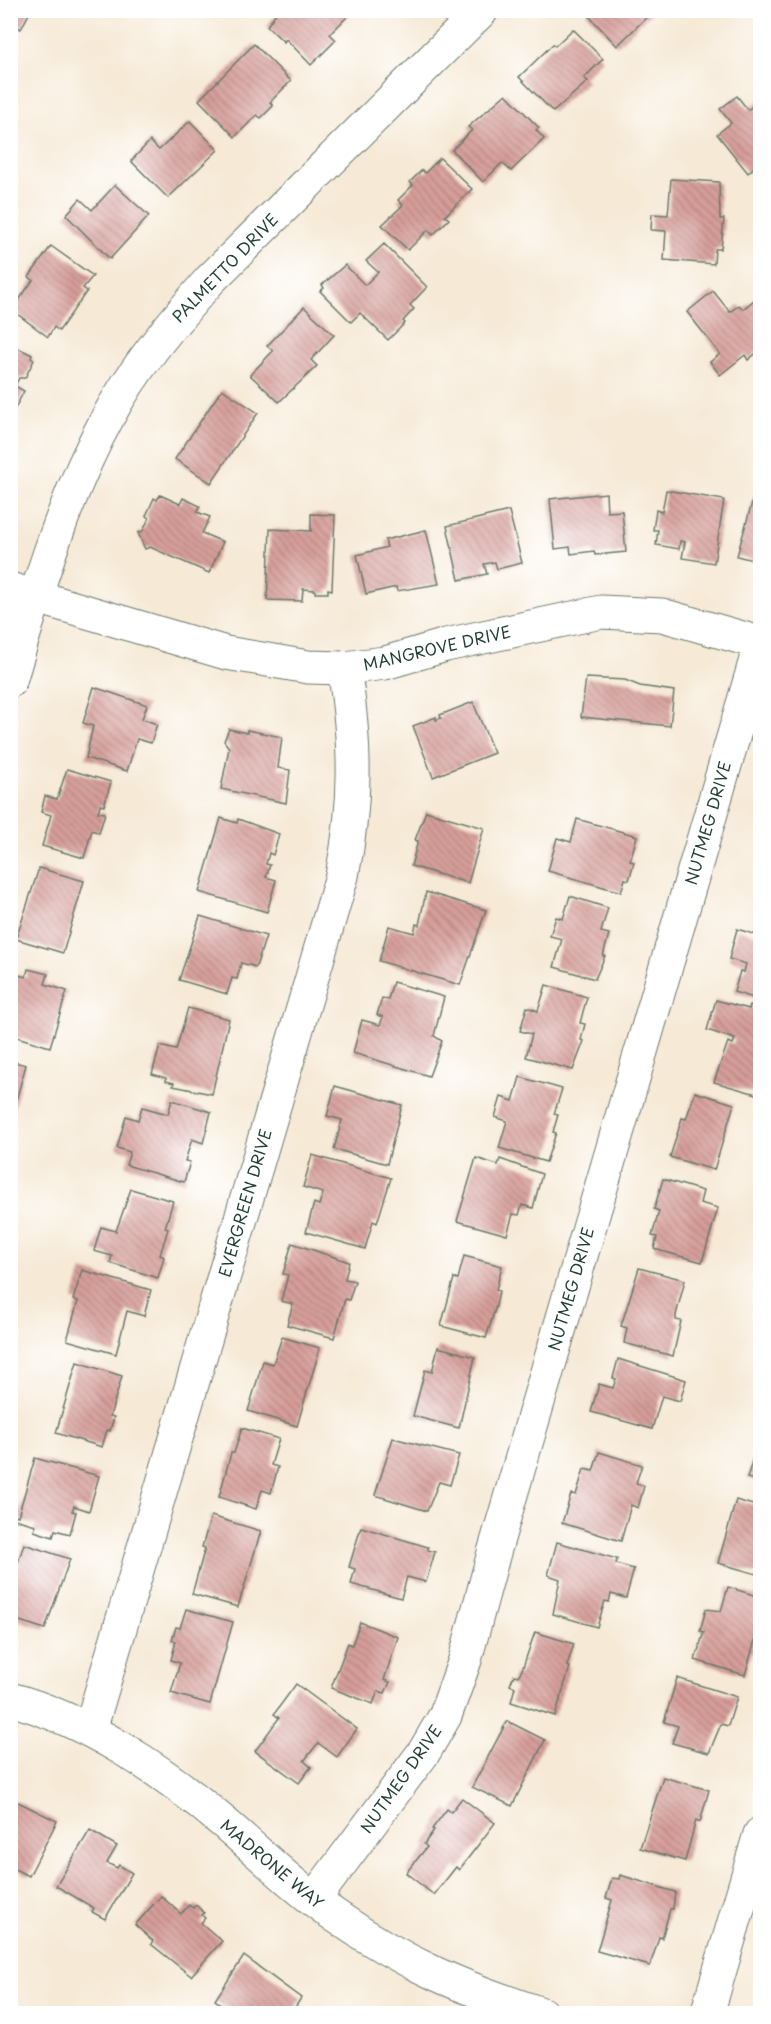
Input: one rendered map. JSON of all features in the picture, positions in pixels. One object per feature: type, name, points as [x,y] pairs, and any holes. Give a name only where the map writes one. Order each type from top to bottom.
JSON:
[{"type":"street","name":"PALMETTO DRIVE","points":[[10,681],[23,593],[62,517],[110,414],[174,321],[210,279],[482,10]]},
{"type":"street","name":"MANGROVE DRIVE","points":[[23,593],[226,653],[308,667],[344,668],[385,663],[446,645],[602,612],[662,615],[760,644]]},
{"type":"street","name":"NUTMEG DRIVE","points":[[314,1899],[424,1752],[445,1716],[465,1660],[495,1549],[760,644]]},
{"type":"street","name":"EVERGREEN DRIVE","points":[[90,1730],[342,876],[350,836],[356,769],[353,725],[344,668]]},
{"type":"street","name":"MADRONE WAY","points":[[10,1699],[90,1730],[180,1787],[314,1899],[405,1961],[480,1993],[542,2013]]},
{"type":"street","points":[[707,2013],[760,1834]]},
{"type":"building","points":[[10,10],[31,10],[21,29],[10,23]]},
{"type":"building","points":[[278,10],[354,10],[330,34],[336,40],[311,65],[286,39],[284,42],[267,26]]},
{"type":"building","points":[[590,10],[654,10],[617,46],[587,14]]},
{"type":"building","points":[[573,29],[603,59],[584,78],[588,81],[553,112],[519,77],[553,44],[555,46]]},
{"type":"building","points":[[254,44],[291,81],[270,102],[273,106],[261,118],[257,115],[235,137],[199,100]]},
{"type":"building","points":[[506,94],[539,128],[536,130],[544,139],[511,171],[502,163],[483,182],[452,150],[472,130],[468,127]]},
{"type":"building","points":[[737,96],[748,110],[760,99],[760,162],[748,173],[717,134],[731,123],[720,109]]},
{"type":"building","points":[[190,121],[218,150],[168,198],[131,161],[150,141],[159,150]]},
{"type":"building","points":[[440,158],[472,189],[445,216],[449,219],[433,235],[428,230],[408,250],[382,225],[403,205],[398,200],[413,185],[410,182],[422,170],[425,173]]},
{"type":"building","points":[[671,179],[719,182],[720,219],[724,219],[721,249],[715,249],[714,264],[664,260],[666,231],[651,230],[652,214],[668,215]]},
{"type":"building","points":[[115,185],[149,216],[110,259],[66,215],[80,199],[92,210]]},
{"type":"building","points":[[384,244],[427,287],[410,305],[414,309],[403,321],[405,323],[388,340],[360,313],[351,322],[320,291],[324,288],[322,285],[345,265],[365,285],[378,272],[366,261]]},
{"type":"building","points":[[51,246],[93,276],[83,288],[87,291],[59,331],[54,327],[48,337],[12,310],[33,280],[29,277]]},
{"type":"building","points":[[713,291],[730,312],[739,305],[743,309],[759,296],[760,298],[760,350],[748,360],[745,355],[720,375],[710,362],[720,354],[687,312]]},
{"type":"building","points":[[304,307],[334,335],[311,360],[317,366],[279,402],[250,375],[273,351],[267,346]]},
{"type":"building","points":[[10,344],[32,355],[31,358],[34,360],[25,378],[19,378],[15,386],[24,391],[10,418]]},
{"type":"building","points":[[222,389],[258,413],[211,483],[175,459]]},
{"type":"building","points":[[666,490],[724,500],[714,563],[682,558],[685,542],[680,541],[679,549],[656,545],[658,530],[653,530],[656,510],[662,512]]},
{"type":"building","points":[[755,492],[760,494],[760,562],[737,556]]},
{"type":"building","points":[[606,493],[607,512],[622,511],[626,552],[595,555],[594,551],[571,554],[570,547],[555,549],[550,499]]},
{"type":"building","points":[[160,495],[180,504],[183,498],[200,506],[197,512],[210,517],[202,533],[223,542],[209,573],[150,547],[145,549],[138,533],[143,531],[149,518],[146,516],[154,498],[157,500]]},
{"type":"building","points":[[509,511],[522,563],[497,569],[495,562],[484,564],[487,574],[459,580],[447,526]]},
{"type":"building","points":[[311,514],[335,515],[332,590],[328,589],[328,593],[315,593],[315,590],[303,589],[302,601],[267,600],[270,529],[311,531]]},
{"type":"building","points":[[426,530],[439,584],[397,591],[396,587],[366,594],[357,555],[387,547],[385,540]]},
{"type":"building","points":[[586,678],[625,680],[640,686],[674,691],[670,726],[581,717]]},
{"type":"building","points":[[94,687],[147,705],[142,719],[157,724],[151,743],[137,739],[127,771],[86,758],[93,726],[83,723]]},
{"type":"building","points":[[473,702],[494,753],[433,777],[413,726],[436,717],[436,720],[441,718],[440,715]]},
{"type":"building","points":[[229,729],[282,737],[278,768],[290,770],[286,803],[221,789],[229,748],[224,741]]},
{"type":"building","points":[[67,769],[111,782],[104,806],[100,805],[98,812],[105,813],[99,833],[92,830],[84,858],[42,846],[51,815],[41,812],[45,796],[57,799]]},
{"type":"building","points":[[426,811],[484,828],[468,883],[411,866],[418,841],[415,840]]},
{"type":"building","points":[[221,818],[237,823],[238,819],[279,834],[273,855],[269,853],[266,864],[270,865],[266,877],[276,880],[267,912],[199,892]]},
{"type":"building","points":[[577,819],[637,836],[630,861],[634,862],[629,880],[625,879],[621,892],[548,871],[557,838],[571,842]]},
{"type":"building","points":[[39,868],[84,881],[63,953],[16,939]]},
{"type":"building","points":[[426,892],[486,910],[460,985],[379,961],[389,926],[414,933],[416,924],[419,925]]},
{"type":"building","points":[[570,896],[608,908],[601,932],[609,934],[603,956],[605,956],[595,979],[554,967],[562,939],[550,936],[556,917],[563,919]]},
{"type":"building","points":[[200,916],[266,936],[256,967],[241,963],[237,979],[232,978],[227,994],[179,980]]},
{"type":"building","points":[[737,929],[760,936],[760,1000],[734,992],[740,971],[744,972],[746,964],[729,959]]},
{"type":"building","points":[[28,969],[48,974],[45,984],[67,991],[50,1047],[10,1035],[10,975],[11,973],[26,977]]},
{"type":"building","points":[[393,982],[444,997],[434,1036],[442,1041],[429,1076],[353,1053],[362,1020],[380,1025],[383,1017],[377,1015],[382,998],[388,999]]},
{"type":"building","points":[[546,985],[587,997],[580,1023],[585,1024],[581,1040],[584,1041],[573,1070],[526,1057],[532,1034],[520,1031],[527,1007],[538,1011]]},
{"type":"building","points":[[716,1000],[749,1009],[750,1005],[760,1008],[760,1095],[714,1082],[728,1042],[733,1044],[735,1039],[707,1030]]},
{"type":"building","points":[[188,1008],[229,1019],[212,1094],[173,1086],[174,1083],[166,1081],[166,1078],[152,1074],[160,1046],[176,1050]]},
{"type":"building","points":[[10,1061],[26,1065],[11,1118],[10,1118]]},
{"type":"building","points":[[520,1077],[562,1089],[554,1114],[558,1115],[553,1132],[556,1133],[546,1162],[499,1148],[507,1121],[495,1117],[501,1097],[513,1101]]},
{"type":"building","points":[[335,1086],[402,1105],[387,1164],[334,1149],[342,1120],[327,1116]]},
{"type":"building","points":[[695,1092],[734,1104],[714,1170],[670,1157],[682,1118],[686,1119]]},
{"type":"building","points":[[172,1100],[211,1112],[203,1143],[192,1139],[185,1161],[190,1162],[184,1182],[126,1165],[130,1152],[117,1148],[126,1116],[138,1120],[142,1107],[168,1114]]},
{"type":"building","points":[[312,1155],[391,1178],[377,1223],[373,1221],[365,1249],[306,1232],[314,1203],[319,1205],[323,1193],[303,1187]]},
{"type":"building","points":[[476,1158],[498,1165],[500,1159],[542,1174],[533,1208],[522,1205],[519,1215],[513,1214],[507,1235],[457,1221]]},
{"type":"building","points":[[663,1179],[703,1191],[700,1203],[718,1208],[702,1262],[654,1249],[657,1237],[652,1236],[659,1211],[654,1209]]},
{"type":"building","points":[[131,1189],[173,1201],[165,1228],[168,1229],[160,1255],[164,1257],[158,1278],[110,1263],[112,1256],[94,1251],[101,1227],[116,1231]]},
{"type":"building","points":[[292,1243],[349,1262],[345,1279],[355,1281],[349,1300],[345,1299],[334,1338],[287,1325],[293,1304],[281,1301],[288,1275],[283,1274]]},
{"type":"building","points":[[464,1256],[502,1266],[496,1290],[499,1291],[496,1306],[486,1338],[441,1326],[454,1278],[458,1279]]},
{"type":"building","points":[[639,1268],[685,1280],[676,1315],[676,1320],[681,1321],[673,1356],[624,1343],[627,1328],[621,1326]]},
{"type":"building","points":[[82,1270],[151,1290],[144,1316],[127,1311],[116,1354],[67,1340],[78,1301],[73,1300]]},
{"type":"building","points":[[282,1337],[320,1348],[297,1426],[248,1411],[263,1361],[273,1364]]},
{"type":"building","points":[[438,1347],[475,1357],[459,1428],[413,1416],[425,1370],[432,1372]]},
{"type":"building","points":[[618,1359],[686,1380],[680,1401],[662,1396],[652,1429],[591,1412],[599,1384],[613,1388]]},
{"type":"building","points":[[77,1362],[122,1376],[110,1416],[114,1417],[102,1447],[56,1433]]},
{"type":"building","points":[[242,1428],[279,1439],[271,1465],[278,1467],[271,1493],[262,1490],[256,1509],[219,1497],[231,1453],[234,1453]]},
{"type":"building","points":[[760,1435],[760,1482],[747,1478]]},
{"type":"building","points":[[393,1438],[459,1455],[450,1485],[439,1482],[427,1511],[375,1495]]},
{"type":"building","points":[[599,1452],[642,1465],[636,1483],[644,1486],[638,1508],[631,1505],[621,1541],[562,1523],[571,1494],[576,1495],[584,1469],[593,1471]]},
{"type":"building","points":[[35,1458],[99,1476],[89,1511],[74,1506],[72,1511],[76,1512],[70,1534],[55,1530],[53,1537],[34,1531],[36,1525],[14,1519],[15,1515],[18,1516]]},
{"type":"building","points":[[736,1500],[760,1507],[760,1575],[718,1563]]},
{"type":"building","points":[[211,1516],[261,1531],[238,1607],[192,1594]]},
{"type":"building","points":[[361,1527],[428,1547],[428,1550],[435,1552],[426,1582],[407,1577],[401,1598],[351,1584],[355,1569],[349,1567]]},
{"type":"building","points":[[557,1542],[617,1559],[616,1564],[634,1569],[626,1598],[611,1594],[609,1602],[605,1601],[597,1627],[553,1614],[560,1579],[548,1575]]},
{"type":"building","points":[[24,1544],[70,1559],[45,1629],[10,1618],[10,1587]]},
{"type":"building","points":[[728,1587],[760,1597],[753,1621],[760,1623],[745,1675],[695,1660],[704,1632],[700,1631],[706,1609],[721,1611]]},
{"type":"building","points":[[186,1609],[233,1622],[210,1704],[171,1693],[180,1663],[171,1660],[176,1641],[172,1640],[176,1627],[180,1628]]},
{"type":"building","points":[[360,1622],[398,1637],[384,1680],[390,1682],[385,1693],[378,1691],[373,1704],[331,1688],[348,1643],[352,1645]]},
{"type":"building","points":[[535,1632],[574,1644],[567,1666],[570,1667],[555,1716],[511,1702],[515,1687],[510,1685],[514,1675],[518,1676],[522,1670]]},
{"type":"building","points":[[677,1678],[737,1697],[728,1726],[721,1724],[709,1753],[672,1743],[678,1726],[664,1722]]},
{"type":"building","points":[[296,1684],[357,1729],[337,1757],[318,1743],[304,1761],[311,1767],[299,1783],[255,1751],[279,1718],[274,1714]]},
{"type":"building","points":[[507,1721],[545,1740],[512,1806],[472,1787]]},
{"type":"building","points":[[663,1777],[709,1790],[700,1822],[696,1820],[685,1861],[640,1848]]},
{"type":"building","points":[[462,1798],[495,1823],[459,1870],[456,1867],[434,1895],[406,1873],[427,1847],[424,1844],[434,1830],[432,1829],[447,1809],[451,1812]]},
{"type":"building","points":[[16,1801],[57,1821],[29,1876],[10,1867],[10,1802],[15,1804]]},
{"type":"building","points":[[90,1830],[117,1846],[107,1863],[117,1868],[119,1865],[132,1873],[105,1919],[92,1912],[94,1908],[56,1886]]},
{"type":"building","points":[[620,1875],[675,1892],[673,1909],[670,1909],[662,1938],[659,1937],[650,1966],[597,1951],[612,1900],[606,1898],[612,1878],[619,1879]]},
{"type":"building","points":[[161,1896],[181,1914],[189,1905],[193,1908],[196,1905],[204,1913],[202,1915],[205,1918],[201,1923],[222,1941],[191,1976],[151,1944],[153,1941],[135,1925]]},
{"type":"building","points":[[244,1956],[301,1998],[291,2014],[235,2014],[215,2000]]}]
